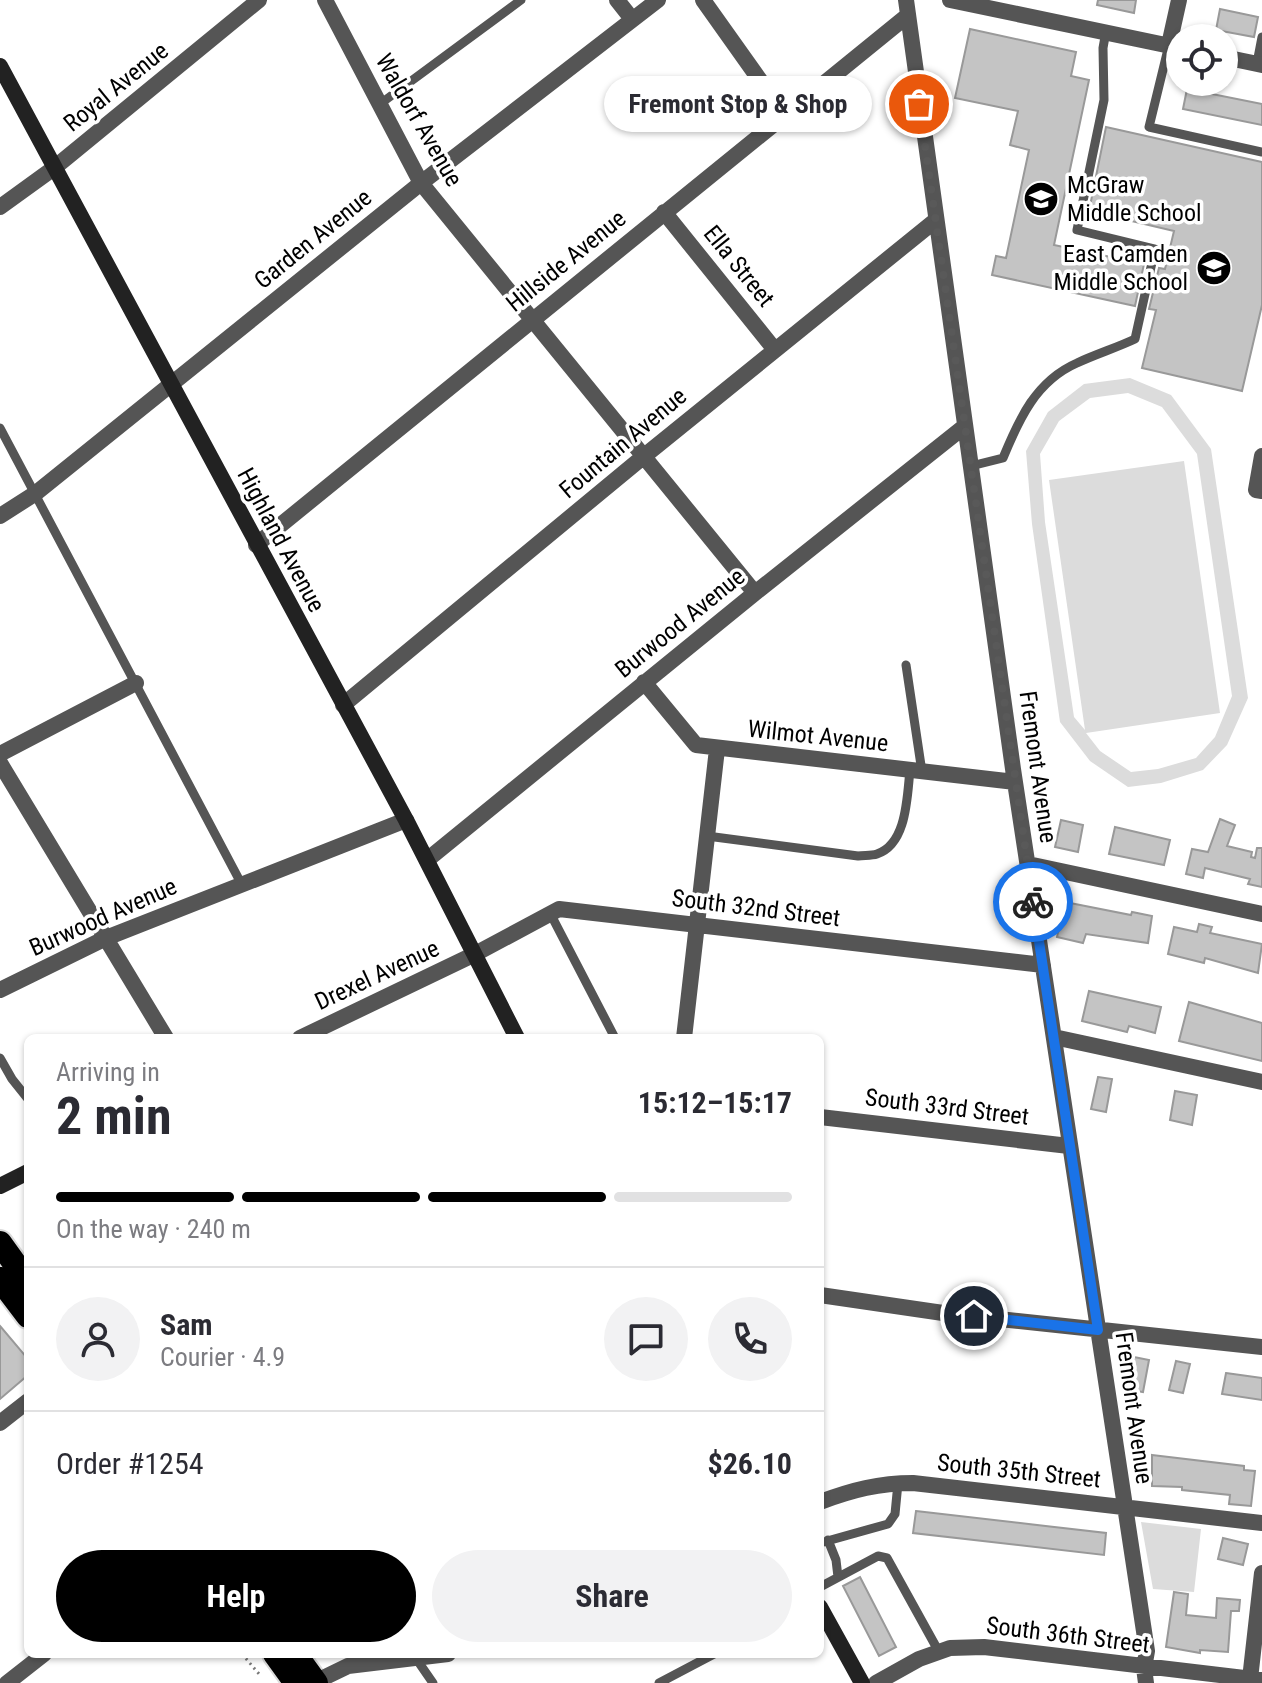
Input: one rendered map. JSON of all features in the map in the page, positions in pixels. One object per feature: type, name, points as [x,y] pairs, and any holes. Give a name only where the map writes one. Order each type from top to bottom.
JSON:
[{"type":"highway","points":[[0,1243],[24,1276]]},
{"type":"highway","points":[[0,1279],[24,1311]]},
{"type":"highway","points":[[280,1658],[309,1683]]},
{"type":"highway","points":[[297,1658],[309,1683]]},
{"type":"street","name":"Royal Avenue","points":[[0,207],[54,168],[259,0]]},
{"type":"street","name":"Waldorf Avenue","points":[[325,0],[421,183],[755,593]]},
{"type":"street","points":[[617,0],[632,19]]},
{"type":"street","name":"Garden Avenue","points":[[0,516],[36,493],[421,183],[658,0]]},
{"type":"street","points":[[703,0],[784,114]]},
{"type":"street","points":[[950,0],[998,4],[1166,45]]},
{"type":"street","points":[[1176,24],[1179,0]]},
{"type":"street","name":"Hillside Avenue","points":[[256,545],[784,114],[906,8]]},
{"type":"street","name":"Fremont Avenue","points":[[906,8],[1015,782],[1147,1651],[1145,1676]]},
{"type":"street","points":[[1238,60],[1259,64]]},
{"type":"street","name":"Highland Avenue","points":[[0,66],[406,820],[515,1034]]},
{"type":"street","name":"Ella Street","points":[[664,212],[775,350]]},
{"type":"street","name":"Fountain Avenue","points":[[343,705],[936,220]]},
{"type":"street","name":"Burwood Avenue","points":[[427,860],[965,426]]},
{"type":"street","points":[[1259,491],[1262,456]]},
{"type":"street","name":"Wilmot Avenue","points":[[644,682],[696,745],[1015,782]]},
{"type":"street","points":[[0,754],[136,683]]},
{"type":"street","points":[[684,1034],[717,749]]},
{"type":"street","points":[[0,763],[164,1034]]},
{"type":"street","name":"Burwood Avenue","points":[[0,990],[106,938],[406,820]]},
{"type":"street","points":[[1028,864],[1262,914]]},
{"type":"street","name":"South 32nd Street","points":[[475,954],[559,909],[1043,965]]},
{"type":"street","name":"Drexel Avenue","points":[[308,1034],[475,954]]},
{"type":"street","points":[[1054,1037],[1262,1082]]},
{"type":"street","name":"South 33rd Street","points":[[824,1117],[1069,1146]]},
{"type":"street","points":[[0,1186],[24,1174]]},
{"type":"street","points":[[824,1296],[943,1313],[1262,1347]]},
{"type":"street","points":[[0,1423],[24,1404]]},
{"type":"street","name":"South 35th Street","points":[[824,1500],[855,1488],[898,1483],[1262,1523]]},
{"type":"street","points":[[1256,1680],[1262,1573]]},
{"type":"street","points":[[824,1614],[862,1683]]},
{"type":"street","name":"South 36th Street","points":[[876,1683],[919,1659],[950,1648],[984,1647],[1145,1676],[1256,1680]]},
{"type":"street","points":[[7,1683],[39,1658]]},
{"type":"street","points":[[309,1683],[348,1666],[401,1658]]},
{"type":"lane","points":[[380,104],[517,1]]},
{"type":"lane","points":[[971,466],[1003,458],[1030,401],[1051,380],[1075,363],[1135,339],[1155,249],[1077,230],[1104,100],[1103,48],[1106,31]]},
{"type":"lane","points":[[1259,64],[1262,37]]},
{"type":"lane","points":[[1166,73],[1149,127],[1262,152]]},
{"type":"lane","points":[[0,428],[242,885]]},
{"type":"lane","points":[[707,836],[858,856],[876,855],[888,848],[899,835],[916,771],[906,665]]},
{"type":"lane","points":[[550,913],[613,1034]]},
{"type":"lane","points":[[0,1058],[24,1094]]},
{"type":"lane","points":[[838,1577],[836,1560],[824,1542],[888,1524],[895,1514],[898,1483]]},
{"type":"lane","points":[[824,1585],[878,1556],[887,1558],[939,1652]]},
{"type":"lane","points":[[415,1658],[433,1683]]},
{"type":"lane","points":[[659,1683],[706,1658]]},
{"type":"path","points":[[245,1658],[260,1675]]},
{"type":"shaded area","points":[[1130,378],[1171,395],[1211,449],[1248,698],[1227,745],[1203,770],[1161,783],[1128,787],[1090,761],[1060,722],[1032,524],[1026,451],[1048,412],[1084,384]],"holes":[[[1128,393],[1162,407],[1197,454],[1232,696],[1215,737],[1196,758],[1158,769],[1131,772],[1100,751],[1086,733],[1220,713],[1184,461],[1049,480],[1085,730],[1074,717],[1045,522],[1040,454],[1059,421],[1090,398]]]},
{"type":"shaded area","points":[[1141,1522],[1201,1529],[1194,1592],[1153,1589]]},
{"type":"building","points":[[1098,0],[1136,0],[1134,13],[1097,5]]},
{"type":"building","points":[[1220,9],[1258,17],[1254,37],[1238,34],[1238,24],[1217,24]]},
{"type":"building","name":"McGraw Middle School","points":[[970,29],[1076,52],[1071,76],[1089,80],[1054,245],[1144,264],[1135,306],[992,275],[996,256],[1006,258],[1029,150],[1010,145],[1018,111],[955,98]]},
{"type":"building","points":[[1186,96],[1222,96],[1262,104],[1262,125],[1183,109]]},
{"type":"building","name":"East Camden Middle School","points":[[1106,127],[1262,162],[1262,305],[1242,391],[1142,368],[1156,310],[1149,309],[1159,268],[1165,269],[1174,231],[1089,211]]},
{"type":"building","points":[[1220,819],[1235,825],[1227,846],[1252,852],[1251,857],[1255,858],[1257,848],[1262,848],[1262,887],[1248,884],[1250,879],[1205,868],[1203,878],[1186,874],[1192,849],[1208,852]]},
{"type":"building","points":[[1061,820],[1083,825],[1078,852],[1055,847]]},
{"type":"building","points":[[1115,827],[1170,840],[1164,865],[1109,854]]},
{"type":"building","points":[[1065,902],[1152,916],[1148,943],[1086,934],[1083,943],[1057,937]]},
{"type":"building","points":[[1199,924],[1212,927],[1210,933],[1262,944],[1258,973],[1205,958],[1204,963],[1168,954],[1174,927],[1197,932]]},
{"type":"building","points":[[1089,991],[1161,1007],[1155,1033],[1129,1026],[1127,1032],[1082,1021]]},
{"type":"building","points":[[1189,1002],[1262,1023],[1262,1061],[1179,1041]]},
{"type":"building","points":[[1098,1077],[1112,1079],[1106,1112],[1091,1109]]},
{"type":"building","points":[[1175,1091],[1197,1095],[1192,1125],[1170,1120]]},
{"type":"building","points":[[0,1326],[24,1354],[24,1378],[0,1399]]},
{"type":"building","points":[[1129,1356],[1149,1360],[1143,1392],[1124,1389]]},
{"type":"building","points":[[1176,1361],[1190,1364],[1183,1393],[1169,1390]]},
{"type":"building","points":[[1226,1373],[1262,1378],[1262,1400],[1222,1394]]},
{"type":"building","points":[[1152,1455],[1244,1466],[1244,1470],[1255,1471],[1251,1506],[1229,1504],[1230,1495],[1182,1490],[1182,1487],[1152,1486]]},
{"type":"building","points":[[916,1511],[1106,1533],[1104,1555],[913,1533]]},
{"type":"building","points":[[1223,1538],[1248,1544],[1243,1565],[1218,1559]]},
{"type":"building","points":[[860,1577],[896,1647],[879,1656],[843,1586]]},
{"type":"building","points":[[1174,1592],[1188,1594],[1186,1615],[1216,1618],[1217,1598],[1240,1600],[1239,1611],[1231,1611],[1228,1652],[1200,1650],[1200,1653],[1166,1647]]},
{"type":"way so far","points":[[919,104],[1033,902]]},
{"type":"place","name":"Fremont Stop & Shop","points":[[919,104]]},
{"type":"place","name":"McGraw Middle School","points":[[1041,199]]},
{"type":"place","name":"East Camden Middle School","points":[[1214,268]]},
{"type":"route","points":[[974,1316],[1098,1330],[1033,902]]}]
